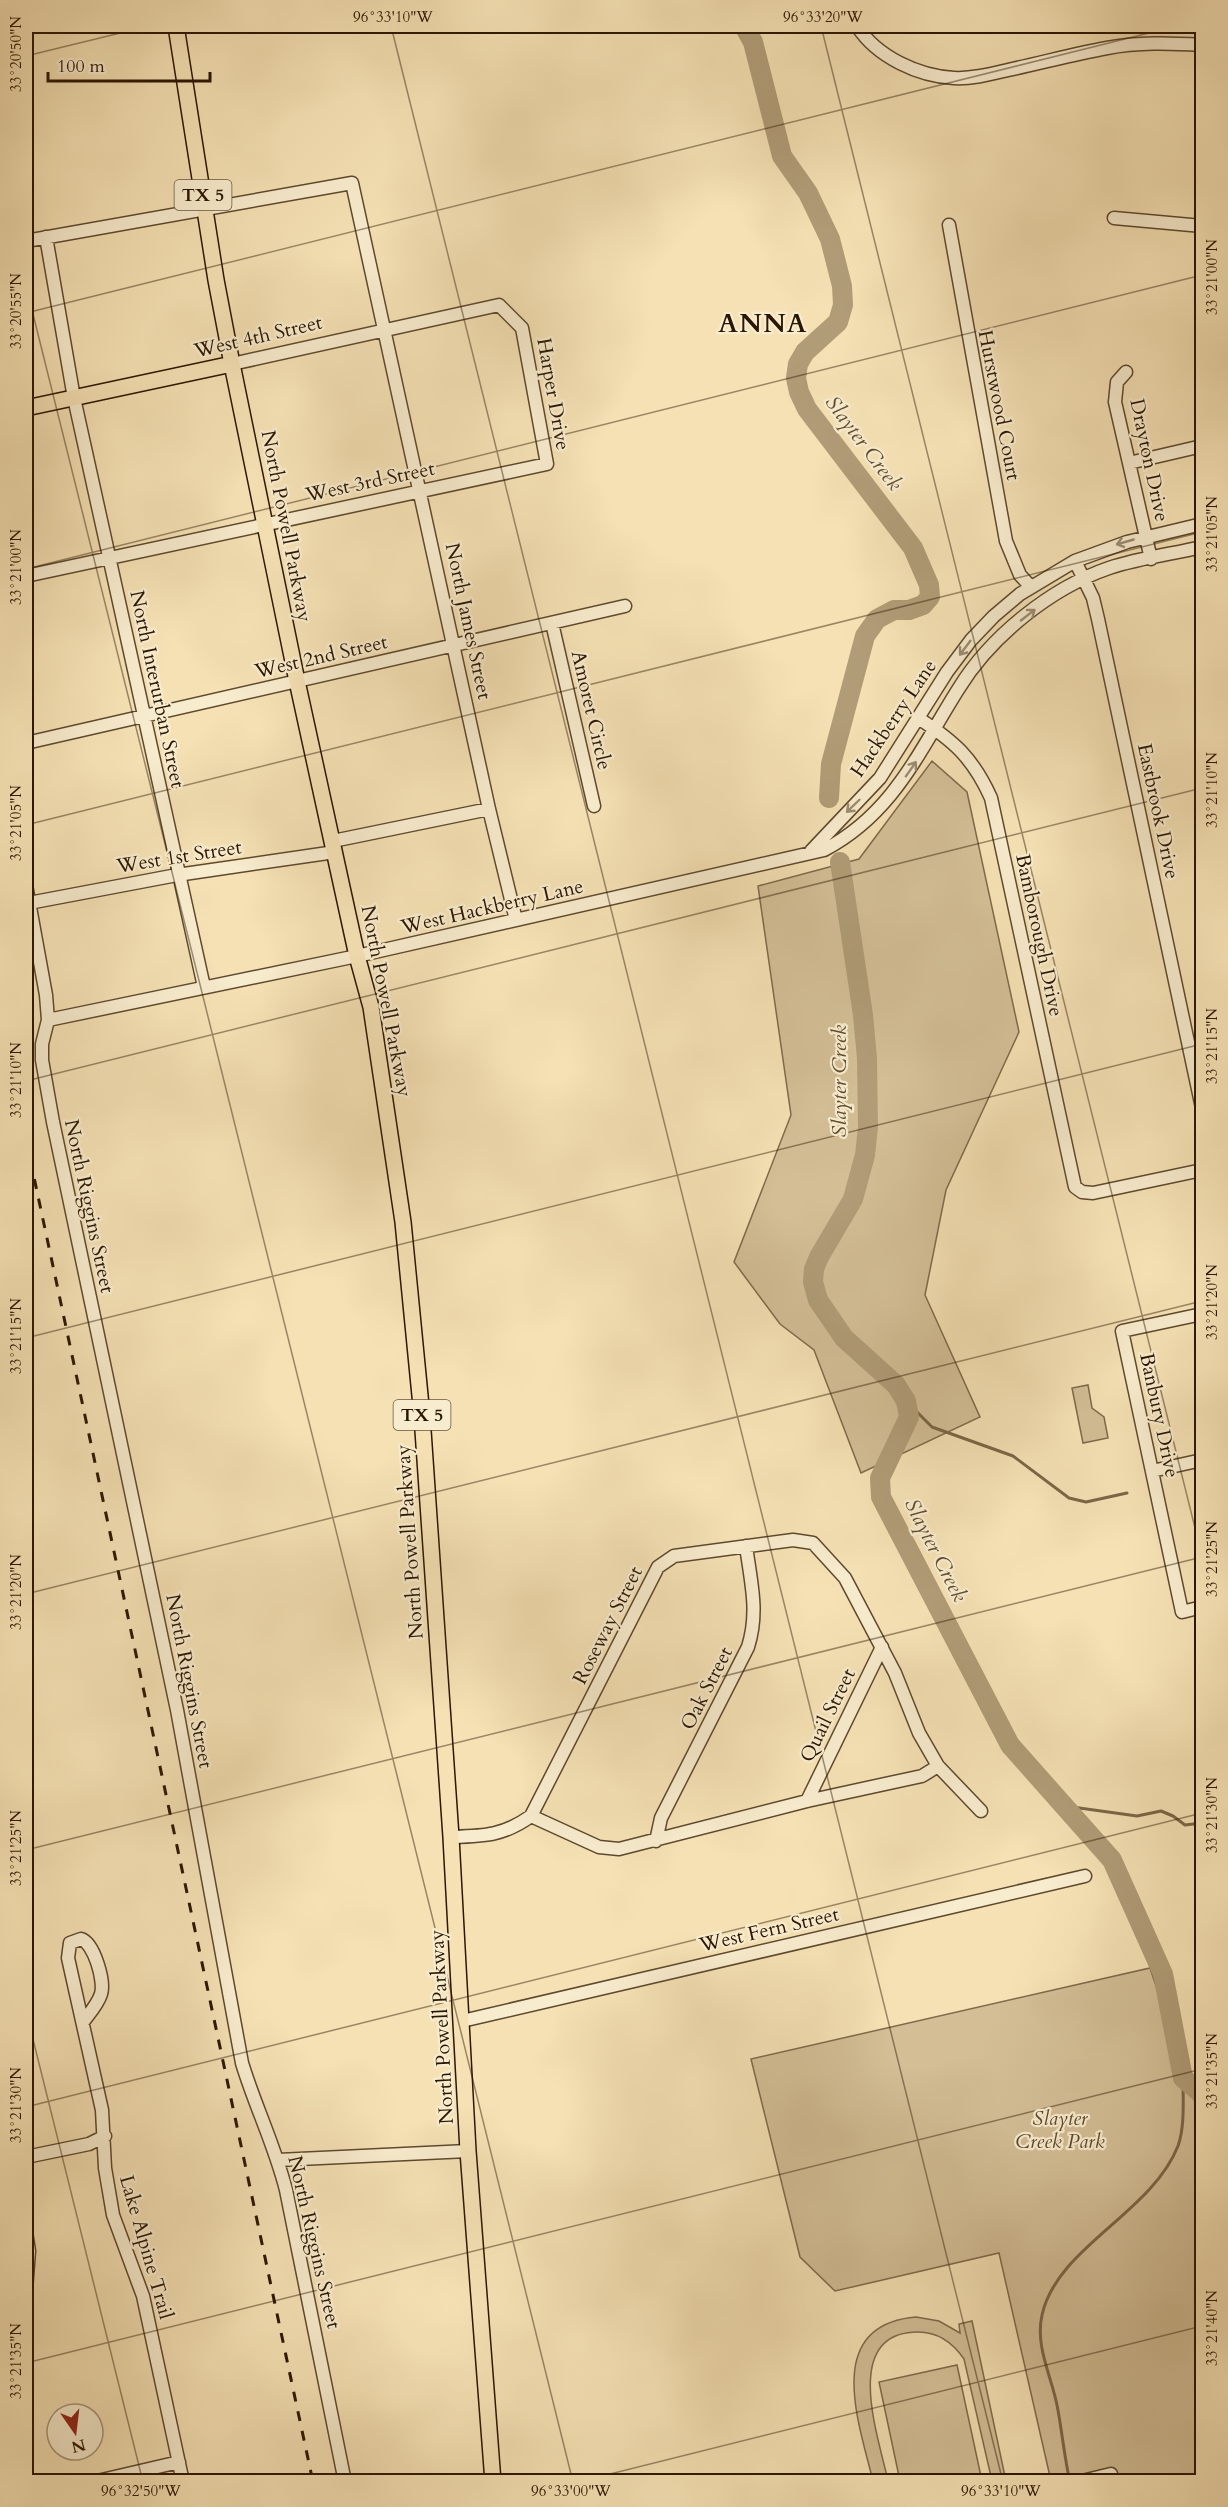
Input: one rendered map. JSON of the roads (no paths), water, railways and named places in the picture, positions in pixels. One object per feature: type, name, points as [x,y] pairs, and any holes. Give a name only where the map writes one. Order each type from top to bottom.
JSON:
[{"type":"main road","name":"TX 5","points":[[176,26],[232,364]]},
{"type":"main road","name":"West 4th Street","points":[[26,408],[232,364]]},
{"type":"main road","name":"North Powell Parkway","points":[[232,364],[297,681],[357,956],[371,1006],[409,1267],[451,1837],[468,2151],[493,2481]]},
{"type":"street","points":[[857,26],[876,48],[900,63],[927,74],[955,78],[980,76],[1108,48],[1141,44],[1203,45]]},
{"type":"street","name":"North James Street","points":[[205,210],[351,183],[386,328],[489,809],[516,920]]},
{"type":"street","points":[[26,241],[205,210]]},
{"type":"street","points":[[1114,218],[1203,226]]},
{"type":"street","name":"Hurstwood Court","points":[[949,225],[952,255],[1006,541],[1020,575],[1031,587]]},
{"type":"street","name":"North Interurban Street","points":[[46,237],[74,398],[177,875],[204,987]]},
{"type":"street","name":"West 4th Street","points":[[232,364],[386,328],[499,305]]},
{"type":"street","name":"Harper Drive","points":[[499,305],[522,328],[547,464]]},
{"type":"street","name":"Drayton Drive","points":[[1126,372],[1117,382],[1115,402],[1151,559]]},
{"type":"street","points":[[1129,463],[1203,446]]},
{"type":"street","name":"West 3rd Street","points":[[26,576],[547,464]]},
{"type":"street","name":"Hackberry Lane","points":[[802,856],[822,842],[835,823],[880,778],[970,640],[994,616],[1031,587],[1075,561],[1105,548],[1203,524]]},
{"type":"street","name":"Hackberry Lane","points":[[802,856],[833,846],[868,819],[909,774],[959,686],[982,657],[1009,630],[1040,606],[1083,579],[1111,568],[1203,547]]},
{"type":"street","name":"Eastbrook Drive","points":[[1075,561],[1093,598],[1098,619],[1203,1108]]},
{"type":"street","name":"West 2nd Street","points":[[26,743],[625,606]]},
{"type":"street","name":"Amoret Circle","points":[[552,623],[594,806]]},
{"type":"street","name":"Bamborough Drive","points":[[918,718],[961,748],[979,772],[991,798],[1076,1187],[1082,1192],[1093,1193],[1203,1170]]},
{"type":"street","name":"West 1st Street","points":[[29,903],[334,846],[489,809]]},
{"type":"street","name":"West Hackberry Lane","points":[[48,1020],[357,956],[802,856]]},
{"type":"street","name":"North Riggins Street","points":[[26,885],[41,958],[48,1020],[42,1044],[42,1060],[53,1122],[177,1710],[242,2063],[254,2102],[278,2160],[345,2481]]},
{"type":"street","name":"Banbury Drive","points":[[1203,1314],[1122,1331],[1182,1612],[1203,1607]]},
{"type":"street","points":[[1152,1471],[1203,1460]]},
{"type":"street","name":"Roseway Street","points":[[531,1816],[658,1567],[674,1556],[793,1540],[813,1543],[845,1578],[882,1647],[919,1733],[938,1766],[981,1811]]},
{"type":"street","name":"Oak Street","points":[[656,1840],[661,1818],[748,1647],[755,1625],[755,1607],[746,1546]]},
{"type":"street","name":"Quail Street","points":[[807,1801],[882,1647]]},
{"type":"street","points":[[451,1837],[493,1835],[513,1829],[531,1816],[598,1846],[619,1849],[807,1801],[922,1776],[938,1766]]},
{"type":"street","name":"West Fern Street","points":[[462,2021],[1085,1876]]},
{"type":"street","name":"Lake Alpine Trail","points":[[83,2022],[99,1999],[102,1987],[92,1946],[81,1939],[70,1943],[68,1951],[83,2022],[102,2110],[105,2168],[113,2215],[143,2296],[183,2481]]},
{"type":"street","points":[[26,2157],[88,2144],[105,2136]]},
{"type":"street","points":[[278,2160],[468,2151]]},
{"type":"street","points":[[26,2232],[28,2274],[26,2290]]},
{"type":"street","points":[[93,2481],[179,2462]]},
{"type":"street","points":[[1081,2481],[1111,2474]]},
{"type":"waterway","name":"Slayter Creek","points":[[744,26],[753,42],[782,156],[808,193],[830,239],[842,286],[843,305],[838,322],[805,352],[798,364],[796,378],[799,392],[807,409],[913,548],[929,585],[930,597],[923,605],[909,610],[894,610],[877,619],[865,636],[831,764],[829,798]]},
{"type":"waterway","name":"Slayter Creek","points":[[840,862],[863,1015],[867,1058],[868,1127],[865,1155],[853,1199],[814,1269],[813,1282],[818,1300],[844,1338],[896,1385],[906,1401],[909,1417],[880,1478],[881,1497],[1010,1745],[1112,1860],[1163,1974],[1183,2078],[1202,2094]]},
{"type":"waterway","points":[[906,1401],[932,1427],[1013,1456],[1069,1498],[1086,1502],[1127,1493]]},
{"type":"waterway","points":[[1065,1806],[1137,1816],[1161,1811],[1185,1825],[1202,1823]]},
{"type":"waterway","points":[[1070,2482],[1057,2405],[1042,2349],[1040,2327],[1042,2315],[1051,2291],[1066,2269],[1147,2192],[1165,2170],[1178,2146],[1182,2130],[1183,2078]]},
{"type":"railway","points":[[26,1140],[313,2482]]},
{"type":"district","name":"ANNA","points":[[763,323]]},
{"type":"park label","name":"Slayter Creek Park","points":[[1060,2130]]}]
